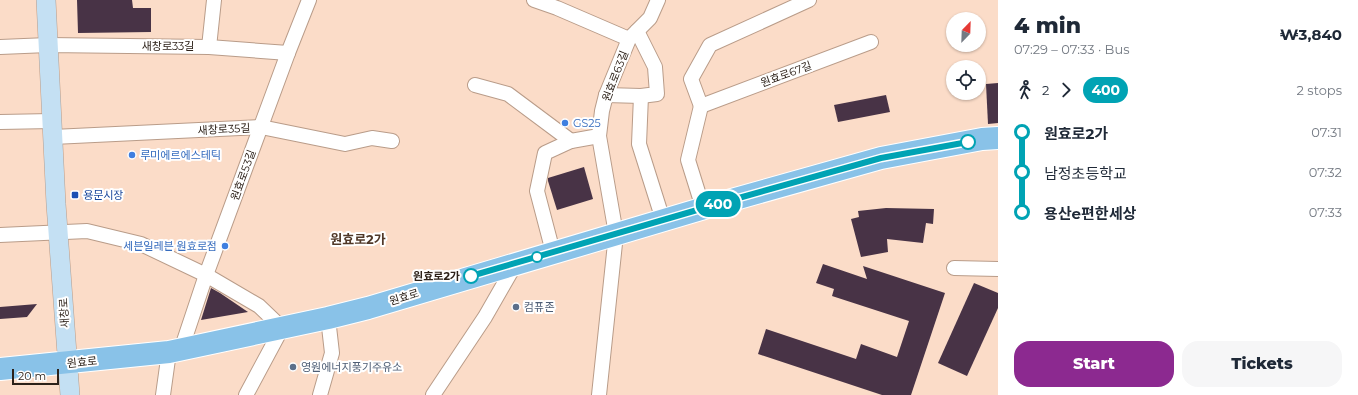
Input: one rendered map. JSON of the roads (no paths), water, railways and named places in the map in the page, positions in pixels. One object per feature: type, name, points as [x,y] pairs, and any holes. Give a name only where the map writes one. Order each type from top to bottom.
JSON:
[{"type":"main road","name":"새창로","points":[[46,0],[56,204],[70,395]]},
{"type":"main road","name":"원효로","points":[[0,370],[67,364],[175,351],[328,318],[368,308],[703,208],[881,158],[982,139],[998,138]]},
{"type":"street","points":[[209,47],[214,0]]},
{"type":"street","name":"원효로53길","points":[[163,395],[175,351],[206,275],[309,0]]},
{"type":"street","points":[[534,0],[549,2],[633,35],[655,67],[657,94],[641,96],[606,95]]},
{"type":"street","name":"원효로63길","points":[[599,395],[616,234],[599,136],[602,111],[606,95],[633,35],[650,18],[658,0]]},
{"type":"street","points":[[703,208],[688,160],[701,106],[691,79],[710,45],[809,0]]},
{"type":"street","name":"원효로67길","points":[[701,106],[871,42]]},
{"type":"street","points":[[0,47],[48,45]]},
{"type":"street","name":"새창로33길","points":[[48,45],[209,47],[288,53]]},
{"type":"street","points":[[474,85],[508,94],[571,141]]},
{"type":"street","points":[[641,96],[639,144],[663,220]]},
{"type":"street","points":[[0,122],[53,129]]},
{"type":"street","name":"새창로35길","points":[[53,129],[261,127],[345,144],[372,138],[392,141]]},
{"type":"street","points":[[553,252],[537,191],[545,153],[571,141],[599,136]]},
{"type":"street","points":[[0,235],[87,231],[142,244],[206,275],[259,306],[282,328],[246,395]]},
{"type":"street","points":[[433,395],[485,317],[516,263]]},
{"type":"street","points":[[954,268],[998,269]]},
{"type":"street","points":[[320,395],[332,353],[328,318]]},
{"type":"place","name":"GS25","points":[[565,123]]},
{"type":"place","name":"루미에르에스테틱","points":[[132,155]]},
{"type":"place","name":"용문시장","points":[[75,195]]},
{"type":"place","name":"세븐일레븐 원효로점","points":[[225,246]]},
{"type":"place","name":"원효로2가","points":[[471,276]]},
{"type":"place","name":"컴퓨존","points":[[516,307]]},
{"type":"place","name":"영원에너지풍기주유소","points":[[293,367]]},
{"type":"district","name":"원효로2가","points":[[358,239]]}]
